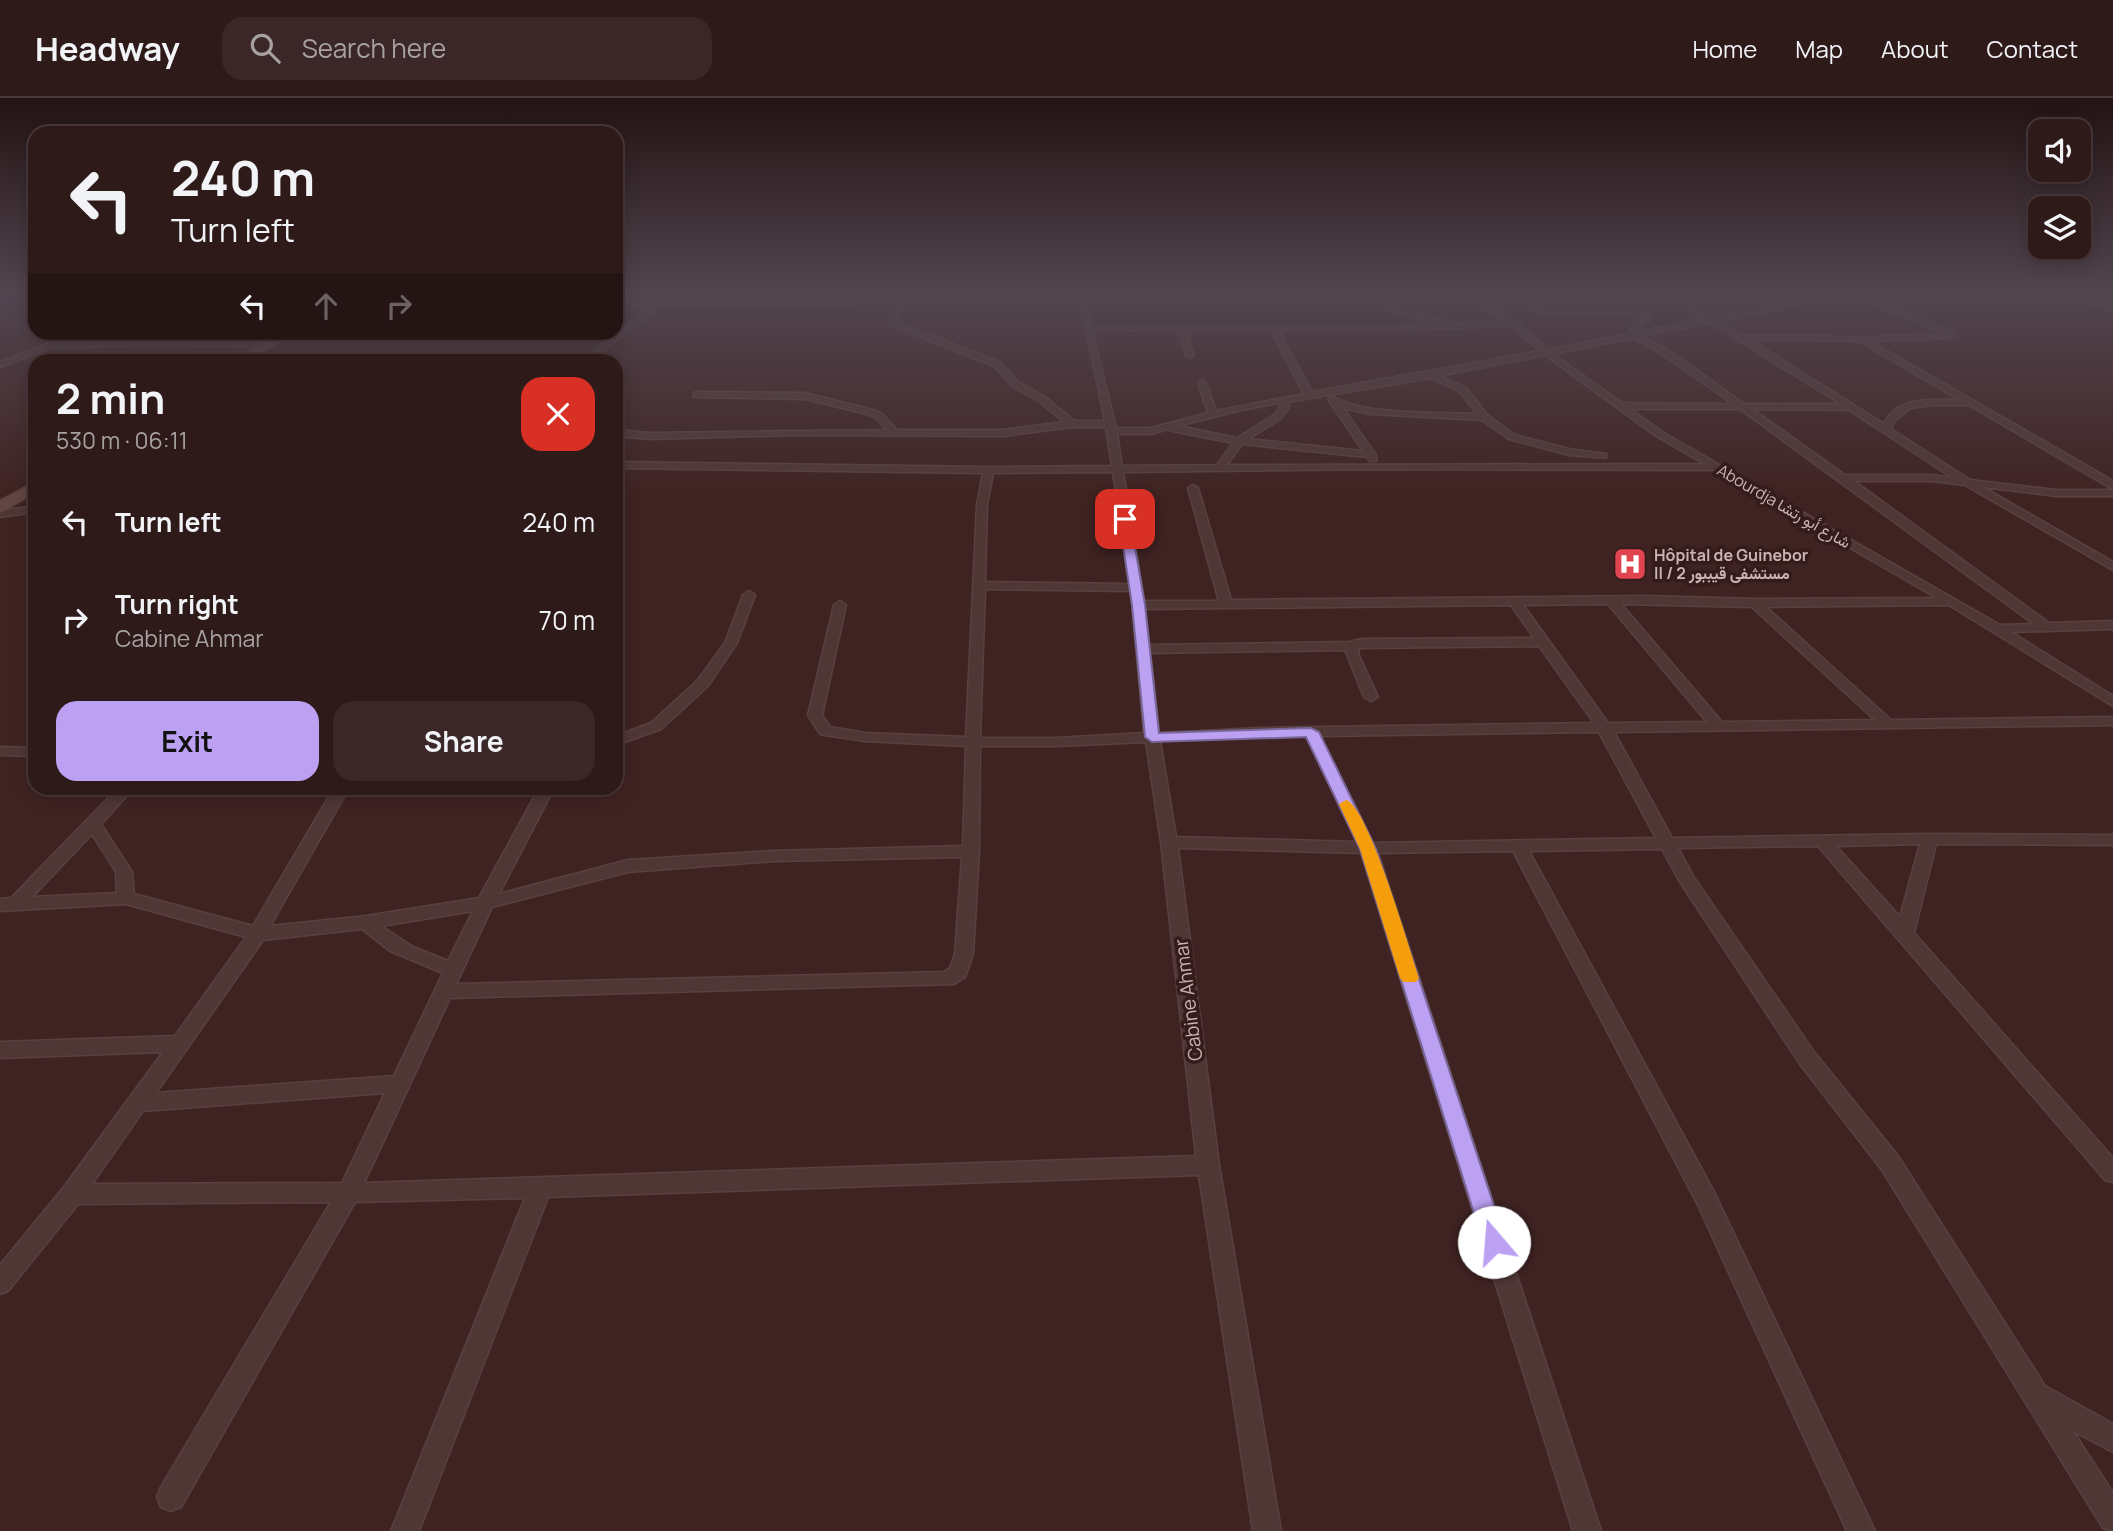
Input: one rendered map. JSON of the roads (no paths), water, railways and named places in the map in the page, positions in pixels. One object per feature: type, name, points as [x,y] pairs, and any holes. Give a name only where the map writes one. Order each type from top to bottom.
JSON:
[{"type":"street","points":[[989,361],[997,364],[1015,384],[1042,399],[1072,424]]},
{"type":"street","name":"Cabine Ahmar","points":[[1096,361],[1111,428],[1137,597],[1152,737],[1169,842],[1208,1165],[1267,1531]]},
{"type":"street","points":[[1291,361],[1310,396]]},
{"type":"street","points":[[623,434],[649,436],[1003,433],[1072,424],[1142,431],[1167,428],[1213,414],[1282,400],[1329,394],[1505,361]]},
{"type":"street","name":"Abourdja شارع أبو رتشا","points":[[1557,361],[1659,434],[1952,601],[2113,702]]},
{"type":"street","points":[[1678,361],[2047,628]]},
{"type":"street","points":[[1777,361],[1967,482],[2113,567]]},
{"type":"street","points":[[1898,361],[2113,485]]},
{"type":"street","points":[[1432,375],[1463,390],[1483,417],[1512,437],[1569,452],[1628,459],[1646,465]]},
{"type":"street","points":[[1202,383],[1213,414]]},
{"type":"street","points":[[1329,394],[1378,466]]},
{"type":"street","points":[[697,395],[804,396],[870,412],[879,416],[895,433]]},
{"type":"street","points":[[1220,467],[1240,441],[1285,408],[1282,400]]},
{"type":"street","points":[[1886,430],[1889,419],[1897,408],[1922,403],[1970,403]]},
{"type":"street","points":[[1335,404],[1370,411],[1483,417]]},
{"type":"street","points":[[1621,406],[1851,407]]},
{"type":"street","points":[[1167,428],[1240,441],[1371,455]]},
{"type":"street","points":[[623,465],[989,470],[1378,466],[1718,467]]},
{"type":"street","points":[[443,991],[947,979],[958,972],[964,954],[971,850],[982,505],[989,470]]},
{"type":"street","points":[[1843,478],[1932,478],[2056,493],[2113,493]]},
{"type":"street","points":[[1193,488],[1226,604]]},
{"type":"street","points":[[0,508],[28,490]]},
{"type":"street","points":[[0,514],[28,510]]},
{"type":"street","points":[[980,585],[1226,604],[1952,601]]},
{"type":"street","points":[[623,738],[656,726],[703,683],[731,643],[749,595]]},
{"type":"street","points":[[1514,601],[1605,729],[1686,878],[1807,1058],[1890,1163],[2113,1518]]},
{"type":"street","points":[[1612,601],[1718,727]]},
{"type":"street","points":[[1755,603],[1889,725]]},
{"type":"street","points":[[840,605],[815,715],[825,731],[865,737],[974,742],[1057,742],[1311,732],[2113,721]]},
{"type":"street","points":[[1999,629],[2113,625]]},
{"type":"street","points":[[1144,649],[1351,646],[1361,643],[1544,642]]},
{"type":"street","points":[[1351,646],[1352,656],[1371,696]]},
{"type":"street","points":[[1311,732],[1368,849],[1587,1531]]},
{"type":"street","points":[[0,751],[28,751]]},
{"type":"street","points":[[8,904],[119,795]]},
{"type":"street","points":[[4,1272],[72,1194],[258,934],[337,795]]},
{"type":"street","points":[[171,1497],[349,1192],[485,903],[542,795]]},
{"type":"street","points":[[93,823],[124,872],[126,898]]},
{"type":"street","points":[[1169,842],[1368,849],[1929,839],[2113,841]]},
{"type":"street","points":[[1905,934],[1929,839]]},
{"type":"street","points":[[1822,841],[2113,1173]]},
{"type":"street","points":[[1518,845],[1705,1197],[1861,1531]]},
{"type":"street","points":[[8,904],[126,898],[258,934],[366,922],[485,903],[628,866],[774,856],[971,850]]},
{"type":"street","points":[[366,922],[383,940],[402,952],[453,970]]},
{"type":"street","points":[[0,1050],[178,1044]]},
{"type":"street","points":[[137,1103],[395,1084]]},
{"type":"street","points":[[72,1194],[540,1189],[1208,1165]]},
{"type":"street","points":[[405,1531],[540,1189]]},
{"type":"street","points":[[2035,1395],[2113,1439]]},
{"type":"place","name":"Hôpital de Guinebor II / مستشفى قيببور 2","points":[[1630,564]]}]
